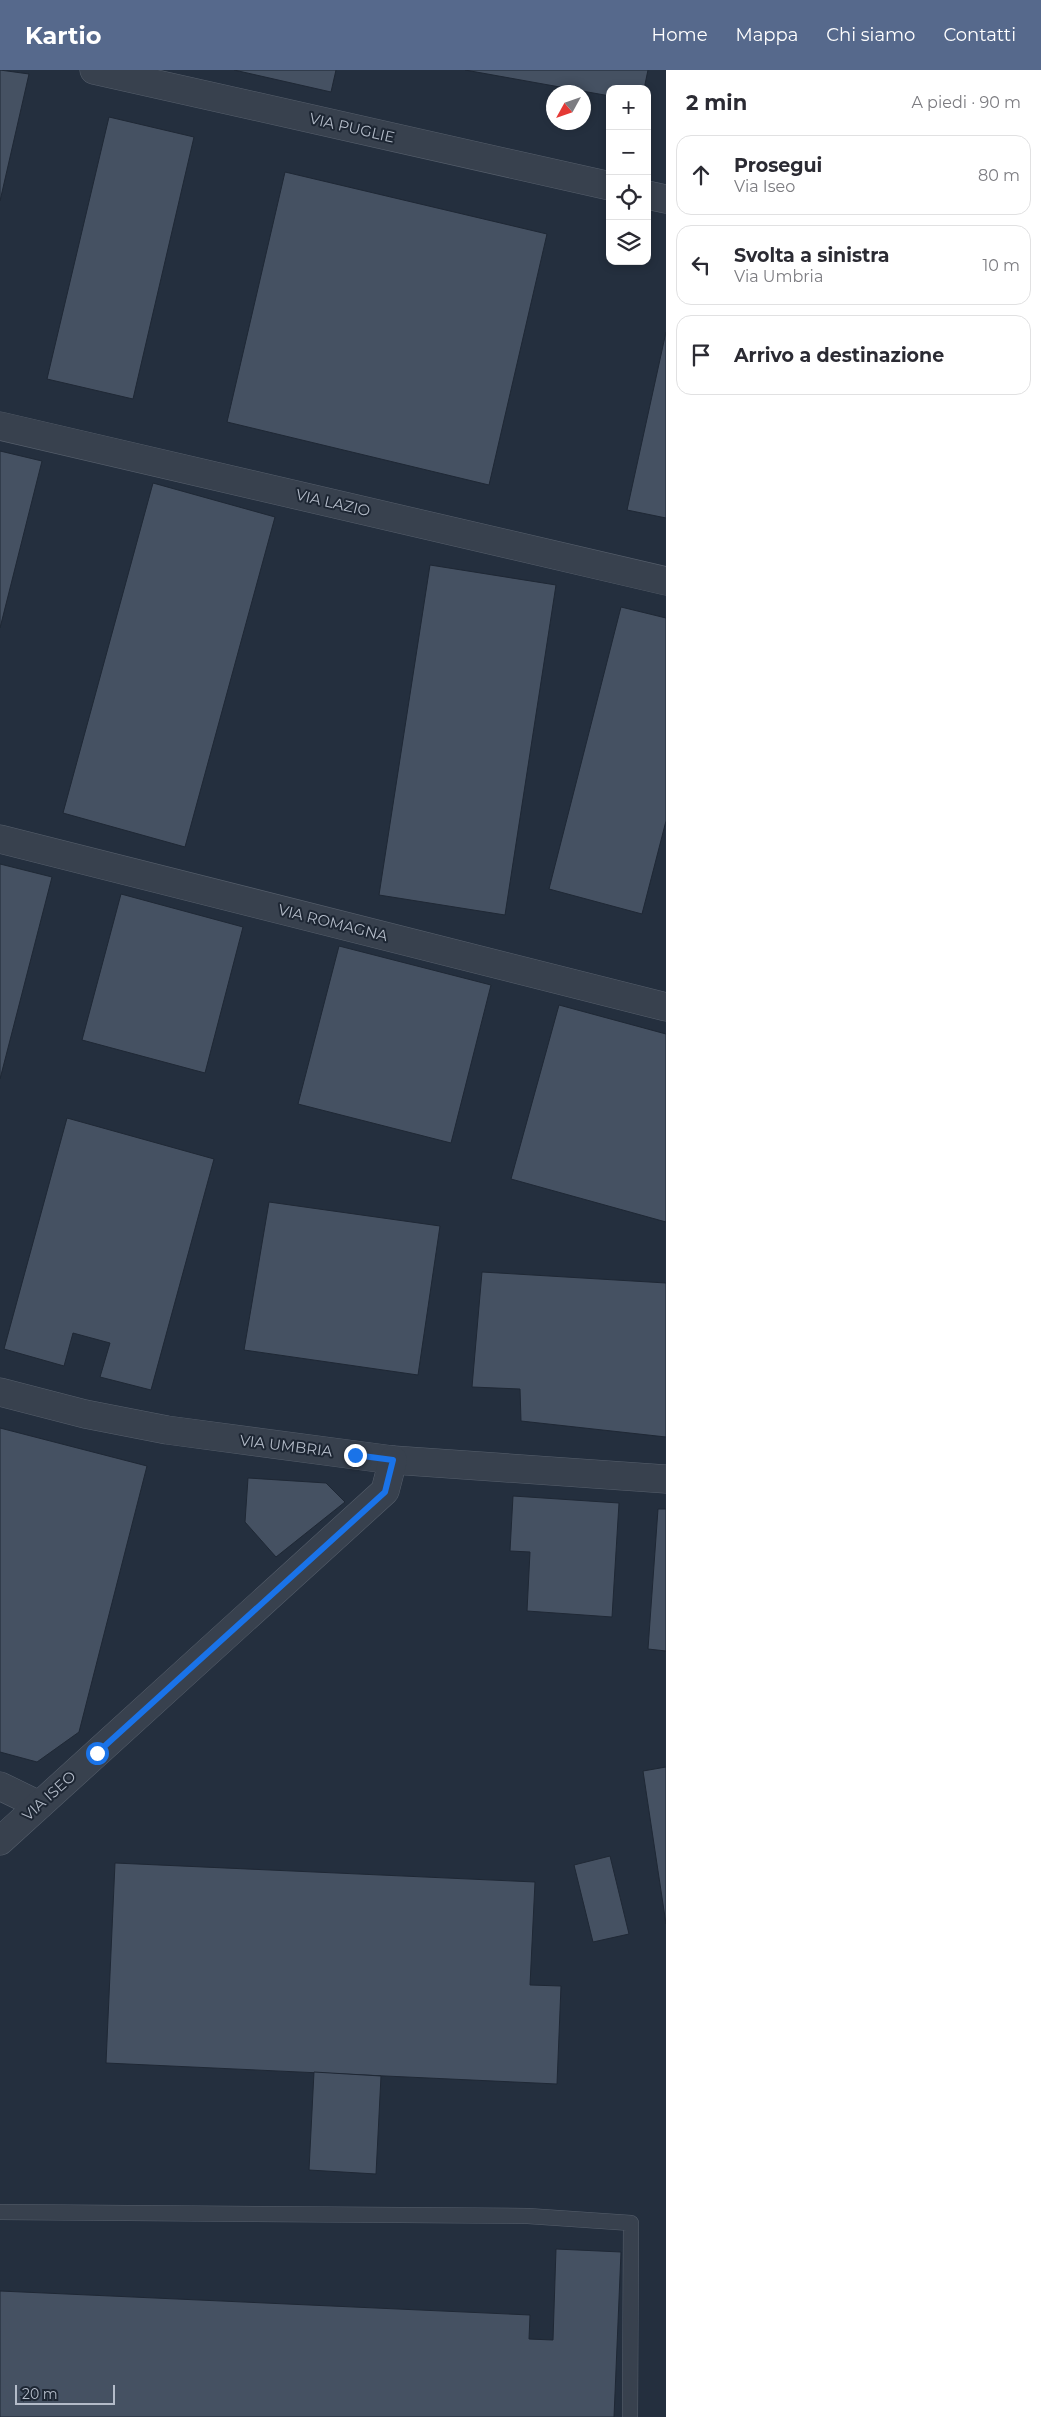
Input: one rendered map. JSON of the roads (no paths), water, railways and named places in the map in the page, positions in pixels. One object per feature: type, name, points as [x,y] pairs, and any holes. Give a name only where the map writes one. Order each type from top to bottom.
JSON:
[{"type":"street","name":"VIA PUGLIE","points":[[94,70],[606,185]]},
{"type":"street","points":[[651,196],[666,199]]},
{"type":"street","name":"VIA LAZIO","points":[[0,426],[666,581]]},
{"type":"street","name":"VIA ROMAGNA","points":[[0,839],[666,1007]]},
{"type":"street","name":"VIA UMBRIA","points":[[0,1392],[85,1414],[167,1430],[393,1460],[666,1479]]},
{"type":"street","name":"VIA ISEO","points":[[0,1841],[385,1492],[393,1460]]},
{"type":"street","points":[[0,1786],[40,1805]]},
{"type":"lane","points":[[0,2212],[528,2216],[631,2223],[630,2417]]}]
